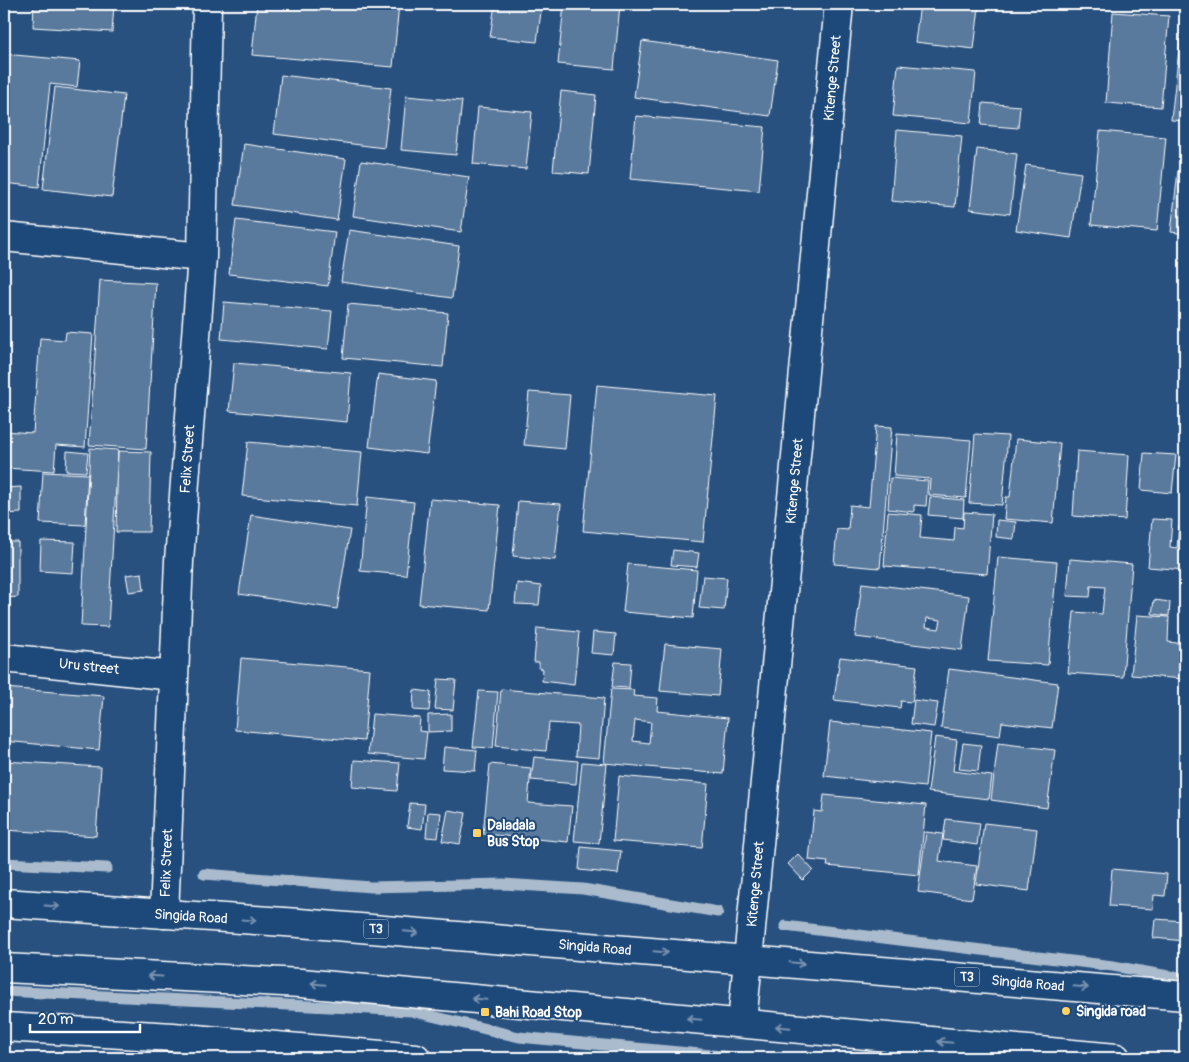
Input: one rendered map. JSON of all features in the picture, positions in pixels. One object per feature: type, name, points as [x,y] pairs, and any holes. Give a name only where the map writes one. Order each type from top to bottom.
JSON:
[{"type":"main road","name":"Felix Street","points":[[164,914],[179,561],[202,257],[207,4]]},
{"type":"main road","name":"Kitenge Street","points":[[742,1023],[839,4]]},
{"type":"main road","points":[[4,237],[202,257]]},
{"type":"main road","name":"Uru street","points":[[4,658],[174,676]]},
{"type":"main road","name":"Singida Road","points":[[4,903],[748,959],[1185,996]]},
{"type":"main road","points":[[4,968],[301,983],[1116,1058]]},
{"type":"main road","points":[[4,1027],[174,1037],[416,1058]]},
{"type":"building","points":[[34,4],[114,4],[112,32],[33,27]]},
{"type":"building","points":[[257,4],[399,4],[393,67],[252,55]]},
{"type":"building","points":[[495,4],[542,4],[537,42],[490,37]]},
{"type":"building","points":[[564,4],[620,4],[614,69],[558,64]]},
{"type":"building","points":[[920,4],[979,7],[974,49],[915,42]]},
{"type":"building","points":[[1113,12],[1169,16],[1161,107],[1106,103]]},
{"type":"building","points":[[1183,14],[1185,15],[1185,121],[1171,120]]},
{"type":"building","points":[[642,41],[778,60],[770,116],[634,97]]},
{"type":"building","points":[[4,54],[80,61],[77,87],[50,84],[39,187],[4,183]]},
{"type":"building","points":[[898,65],[976,72],[971,123],[893,116]]},
{"type":"building","points":[[281,75],[391,88],[384,148],[274,134]]},
{"type":"building","points":[[55,87],[124,95],[112,197],[43,189]]},
{"type":"building","points":[[561,91],[596,95],[589,174],[553,171]]},
{"type":"building","points":[[406,96],[462,101],[456,155],[401,150]]},
{"type":"building","points":[[983,103],[1020,106],[1018,128],[981,125]]},
{"type":"building","points":[[478,107],[532,112],[526,169],[473,164]]},
{"type":"building","points":[[636,116],[765,127],[759,191],[630,179]]},
{"type":"building","points":[[897,130],[962,136],[955,207],[891,201]]},
{"type":"building","points":[[1100,131],[1166,137],[1157,231],[1091,225]]},
{"type":"building","points":[[244,144],[346,159],[337,220],[235,205]]},
{"type":"building","points":[[977,149],[1017,154],[1010,214],[970,209]]},
{"type":"building","points":[[361,161],[469,177],[461,232],[353,216]]},
{"type":"building","points":[[1026,165],[1081,173],[1071,238],[1016,230]]},
{"type":"building","points":[[1178,171],[1185,172],[1185,234],[1171,232]]},
{"type":"building","points":[[236,220],[335,232],[328,286],[229,274]]},
{"type":"building","points":[[349,230],[459,246],[452,298],[341,282]]},
{"type":"building","points":[[100,280],[156,283],[146,449],[89,445]]},
{"type":"building","points":[[224,302],[332,311],[328,349],[221,339]]},
{"type":"building","points":[[348,304],[448,313],[443,367],[343,358]]},
{"type":"building","points":[[66,332],[93,334],[85,447],[56,445],[54,471],[4,468],[4,431],[33,433],[40,338],[65,340]]},
{"type":"building","points":[[234,363],[351,373],[347,422],[229,411]]},
{"type":"building","points":[[378,374],[436,381],[427,454],[369,447]]},
{"type":"building","points":[[597,385],[717,396],[703,542],[583,531]]},
{"type":"building","points":[[529,392],[570,395],[565,449],[524,445]]},
{"type":"building","points":[[876,426],[892,427],[880,568],[834,564],[837,529],[848,530],[850,505],[869,507]]},
{"type":"building","points":[[897,434],[971,440],[966,498],[929,495],[930,479],[894,476]]},
{"type":"building","points":[[975,434],[1008,436],[1002,505],[969,503]]},
{"type":"building","points":[[1016,439],[1060,443],[1053,523],[1004,519],[1006,497],[1010,497]]},
{"type":"building","points":[[248,442],[362,452],[357,506],[242,496]]},
{"type":"building","points":[[90,448],[118,450],[108,627],[81,626]]},
{"type":"building","points":[[67,451],[88,453],[86,472],[66,471]]},
{"type":"building","points":[[118,451],[151,452],[149,532],[116,532]]},
{"type":"building","points":[[1077,451],[1129,455],[1125,520],[1073,516]]},
{"type":"building","points":[[1144,453],[1176,455],[1172,493],[1141,490]]},
{"type":"building","points":[[43,472],[88,474],[85,525],[40,523]]},
{"type":"building","points":[[890,478],[928,481],[926,506],[914,505],[914,512],[888,509]]},
{"type":"building","points":[[21,487],[21,513],[4,514],[4,488]]},
{"type":"building","points":[[367,497],[414,502],[406,575],[360,571]]},
{"type":"building","points":[[930,497],[964,500],[963,518],[928,515]]},
{"type":"building","points":[[430,499],[500,505],[489,610],[419,604]]},
{"type":"building","points":[[518,501],[561,504],[555,560],[513,556]]},
{"type":"building","points":[[888,512],[922,515],[920,538],[954,541],[955,527],[963,528],[964,512],[992,514],[987,574],[884,566]]},
{"type":"building","points":[[251,515],[350,530],[337,609],[239,594]]},
{"type":"building","points":[[1152,519],[1172,520],[1170,547],[1177,548],[1179,526],[1185,527],[1185,570],[1148,567]]},
{"type":"building","points":[[997,520],[1016,522],[1014,539],[996,537]]},
{"type":"building","points":[[41,541],[75,542],[73,573],[40,571]]},
{"type":"building","points":[[4,542],[18,542],[18,597],[4,598]]},
{"type":"building","points":[[673,550],[699,553],[697,567],[671,565]]},
{"type":"building","points":[[998,557],[1057,562],[1048,665],[988,661]]},
{"type":"building","points":[[1070,559],[1132,564],[1123,677],[1068,673],[1074,612],[1102,614],[1105,587],[1091,586],[1090,597],[1067,596]]},
{"type":"building","points":[[628,564],[697,570],[693,618],[623,612]]},
{"type":"building","points":[[142,573],[144,590],[129,592],[126,575]]},
{"type":"building","points":[[703,576],[727,578],[724,610],[699,608]]},
{"type":"building","points":[[517,583],[541,586],[539,605],[515,604]]},
{"type":"building","points":[[862,583],[969,596],[962,650],[855,637]],"holes":[[[927,618],[941,620],[939,629],[926,627]]]},
{"type":"building","points":[[1154,600],[1170,602],[1169,616],[1152,614]]},
{"type":"building","points":[[1137,615],[1169,617],[1168,642],[1185,644],[1185,679],[1131,675]]},
{"type":"building","points":[[537,628],[579,632],[574,685],[542,681],[543,669],[539,668],[539,662],[534,662]]},
{"type":"building","points":[[593,632],[616,634],[614,655],[591,653]]},
{"type":"building","points":[[665,644],[722,649],[718,696],[660,691]]},
{"type":"building","points":[[840,657],[917,666],[912,702],[901,701],[900,708],[834,700]]},
{"type":"building","points":[[241,658],[370,669],[364,741],[235,730]]},
{"type":"building","points":[[615,662],[631,663],[629,688],[612,687]]},
{"type":"building","points":[[949,669],[1058,683],[1052,728],[1002,722],[1000,736],[941,728]]},
{"type":"building","points":[[438,679],[456,680],[453,710],[435,709]]},
{"type":"building","points":[[4,688],[104,696],[99,750],[4,741]]},
{"type":"building","points":[[501,689],[604,698],[599,758],[576,756],[578,725],[549,723],[546,751],[496,746]]},
{"type":"building","points":[[611,689],[634,690],[633,696],[658,698],[657,711],[728,718],[723,774],[604,763]],"holes":[[[635,720],[651,722],[649,743],[633,741]]]},
{"type":"building","points":[[414,690],[431,692],[429,711],[413,710]]},
{"type":"building","points":[[479,691],[498,692],[493,748],[473,747]]},
{"type":"building","points":[[914,700],[938,703],[934,727],[911,724]]},
{"type":"building","points":[[372,714],[420,718],[419,731],[427,732],[424,759],[368,754]]},
{"type":"building","points":[[451,714],[451,731],[428,732],[428,715]]},
{"type":"building","points":[[830,722],[931,733],[925,787],[824,776]]},
{"type":"building","points":[[935,737],[957,740],[953,771],[992,776],[989,799],[928,792]]},
{"type":"building","points":[[963,743],[981,745],[978,771],[959,769]]},
{"type":"building","points":[[998,743],[1055,750],[1047,808],[991,800]]},
{"type":"building","points":[[444,747],[477,750],[475,771],[442,769]]},
{"type":"building","points":[[534,757],[578,761],[576,784],[531,780]]},
{"type":"building","points":[[354,760],[400,763],[397,791],[352,787]]},
{"type":"building","points":[[4,761],[101,767],[96,836],[4,830]]},
{"type":"building","points":[[582,762],[607,764],[599,843],[574,841]]},
{"type":"building","points":[[490,764],[531,768],[528,803],[572,806],[568,842],[483,834]]},
{"type":"building","points":[[619,776],[708,784],[702,848],[613,841]]},
{"type":"building","points":[[824,795],[926,805],[919,875],[827,866],[828,862],[809,860],[814,811],[822,812]]},
{"type":"building","points":[[410,803],[425,804],[422,829],[407,827]]},
{"type":"building","points":[[448,810],[466,813],[460,844],[442,841]]},
{"type":"building","points":[[428,812],[441,813],[438,838],[426,837]]},
{"type":"building","points":[[946,819],[980,823],[977,845],[943,840]]},
{"type":"building","points":[[984,823],[1037,829],[1029,891],[976,884]]},
{"type":"building","points":[[926,832],[943,834],[939,861],[977,866],[972,899],[918,892]]},
{"type":"building","points":[[581,847],[621,851],[618,874],[579,870]]},
{"type":"building","points":[[798,854],[813,870],[803,880],[788,864]]},
{"type":"building","points":[[1112,869],[1167,874],[1165,896],[1154,895],[1153,909],[1109,906]]},
{"type":"building","points":[[1155,919],[1185,921],[1185,941],[1153,938]]},
{"type":"waterway","points":[[4,863],[107,868]]},
{"type":"waterway","points":[[204,874],[371,887],[503,884],[583,889],[718,912]]},
{"type":"waterway","points":[[785,926],[1113,966],[1185,979]]},
{"type":"waterway","points":[[4,991],[411,1011],[519,1037],[743,1058]]},
{"type":"place","name":"Daladala Bus Stop","points":[[477,833]]},
{"type":"place","name":"Singida road","points":[[1066,1011]]},
{"type":"place","name":"Bahi Road Stop","points":[[485,1012]]}]
